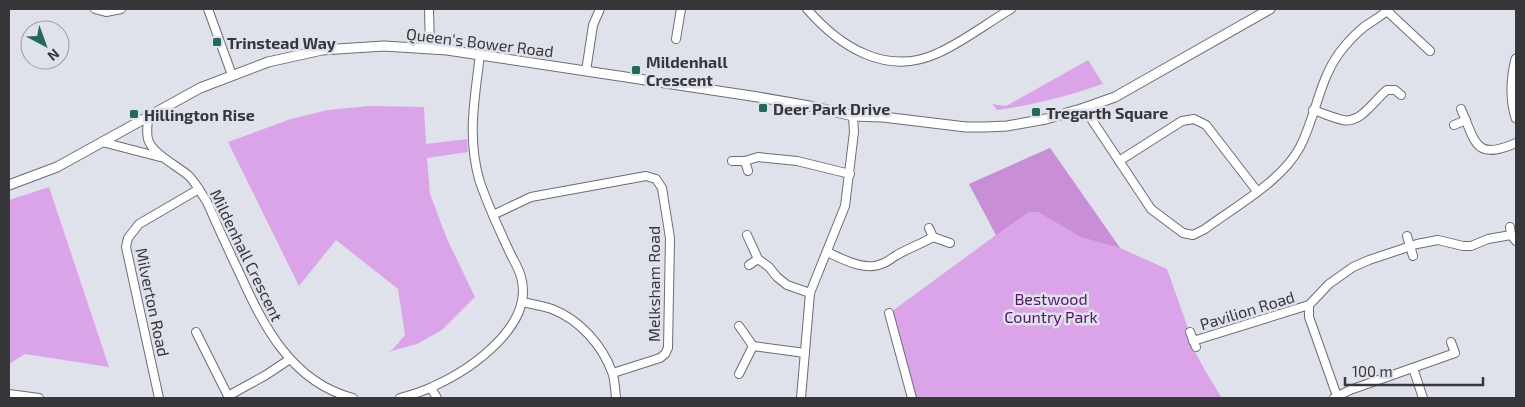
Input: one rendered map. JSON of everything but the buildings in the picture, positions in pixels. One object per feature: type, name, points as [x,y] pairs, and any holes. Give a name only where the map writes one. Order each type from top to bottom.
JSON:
[{"type":"street","points":[[95,9],[106,12],[121,9]]},
{"type":"street","points":[[208,9],[232,75]]},
{"type":"street","points":[[428,9],[430,48]]},
{"type":"street","points":[[586,71],[593,25],[600,9]]},
{"type":"street","points":[[676,39],[681,9]]},
{"type":"street","points":[[807,9],[830,33],[851,48],[875,58],[899,60],[918,59],[940,52],[1011,9]]},
{"type":"street","name":"Queen's Bower Road","points":[[9,185],[50,170],[200,88],[268,62],[322,50],[375,46],[430,48],[480,54],[815,106],[854,116],[883,117],[928,124],[985,127],[1032,122],[1102,102],[1126,92],[1257,12],[1270,9]]},
{"type":"street","points":[[1084,108],[1151,209],[1188,235],[1199,233],[1280,172],[1295,154],[1303,139],[1330,68],[1340,51],[1364,28],[1388,10],[1430,51]]},
{"type":"street","points":[[400,398],[431,388],[464,370],[495,345],[516,318],[522,302],[521,276],[493,215],[480,180],[473,144],[472,114],[480,54]]},
{"type":"street","points":[[1516,59],[1512,89],[1516,118]]},
{"type":"street","points":[[1314,110],[1344,120],[1351,120],[1361,114],[1388,90],[1394,90],[1401,96]]},
{"type":"street","points":[[1461,109],[1476,143],[1487,150],[1498,150],[1516,143]]},
{"type":"street","name":"Mildenhall Crescent","points":[[148,116],[149,142],[153,148],[190,177],[199,189],[258,313],[273,338],[311,378],[337,394],[352,398]]},
{"type":"street","points":[[801,398],[810,292],[845,206],[850,174],[854,116]]},
{"type":"street","points":[[1119,161],[1182,121],[1194,119],[1206,125],[1257,191]]},
{"type":"street","points":[[1454,125],[1466,120]]},
{"type":"street","name":"Mildenhall Crescent","points":[[102,142],[165,158]]},
{"type":"street","points":[[732,161],[745,161],[758,157],[797,161],[850,174]]},
{"type":"street","points":[[745,161],[748,171]]},
{"type":"street","name":"Melksham Road","points":[[493,215],[530,197],[646,176],[656,179],[662,188],[670,238],[668,348],[660,358],[613,373]]},
{"type":"street","name":"Milverton Road","points":[[159,398],[126,247],[128,238],[139,224],[199,189]]},
{"type":"street","points":[[929,228],[933,237],[950,243]]},
{"type":"street","name":"Pavilion Road","points":[[1190,332],[1195,344],[1309,305],[1324,288],[1353,267],[1426,241],[1438,240],[1471,246],[1488,239],[1512,234]]},
{"type":"street","points":[[747,235],[758,259],[769,267],[777,277],[787,285],[810,292]]},
{"type":"street","points":[[1407,236],[1414,256]]},
{"type":"street","points":[[827,252],[858,265],[872,266],[883,264],[898,254],[919,246],[933,237]]},
{"type":"street","points":[[749,265],[758,259]]},
{"type":"street","points":[[522,302],[553,309],[574,322],[592,337],[613,373],[616,398]]},
{"type":"street","name":"Pavilion Road","points":[[1309,305],[1309,317],[1336,397]]},
{"type":"street","points":[[889,313],[912,398]]},
{"type":"street","points":[[739,326],[753,346],[805,353]]},
{"type":"street","points":[[196,332],[228,396],[266,375],[290,358]]},
{"type":"street","points":[[1336,397],[1350,390],[1455,353],[1452,342]]},
{"type":"street","points":[[739,374],[753,346]]},
{"type":"street","points":[[1413,368],[1422,398]]},
{"type":"street","points":[[431,388],[438,398]]},
{"type":"street","points":[[9,394],[39,398]]},
{"type":"green space","points":[[1088,60],[1103,84],[1024,106],[997,110],[992,104],[1006,106]]},
{"type":"green space","points":[[369,106],[424,107],[426,144],[467,139],[468,152],[427,158],[430,194],[447,239],[475,297],[442,330],[417,344],[388,352],[405,335],[398,289],[336,240],[299,286],[228,142],[291,119],[328,110]]},
{"type":"green space","name":"Bestwood Country Park","points":[[1050,148],[1120,248],[1167,269],[1187,325],[1190,341],[1200,362],[1222,398],[915,398],[906,359],[891,312],[996,235],[969,184]]},
{"type":"green space","points":[[49,187],[109,367],[25,354],[9,364],[9,200]]},
{"type":"shaded area","points":[[1050,148],[1120,248],[1081,237],[1038,212],[1029,212],[996,235],[969,184]]},
{"type":"place","name":"Trinstead Way","points":[[217,42]]},
{"type":"place","name":"Mildenhall Crescent","points":[[636,70]]},
{"type":"place","name":"Deer Park Drive","points":[[763,108]]},
{"type":"place","name":"Tregarth Square","points":[[1036,112]]},
{"type":"place","name":"Hillington Rise","points":[[134,114]]}]
